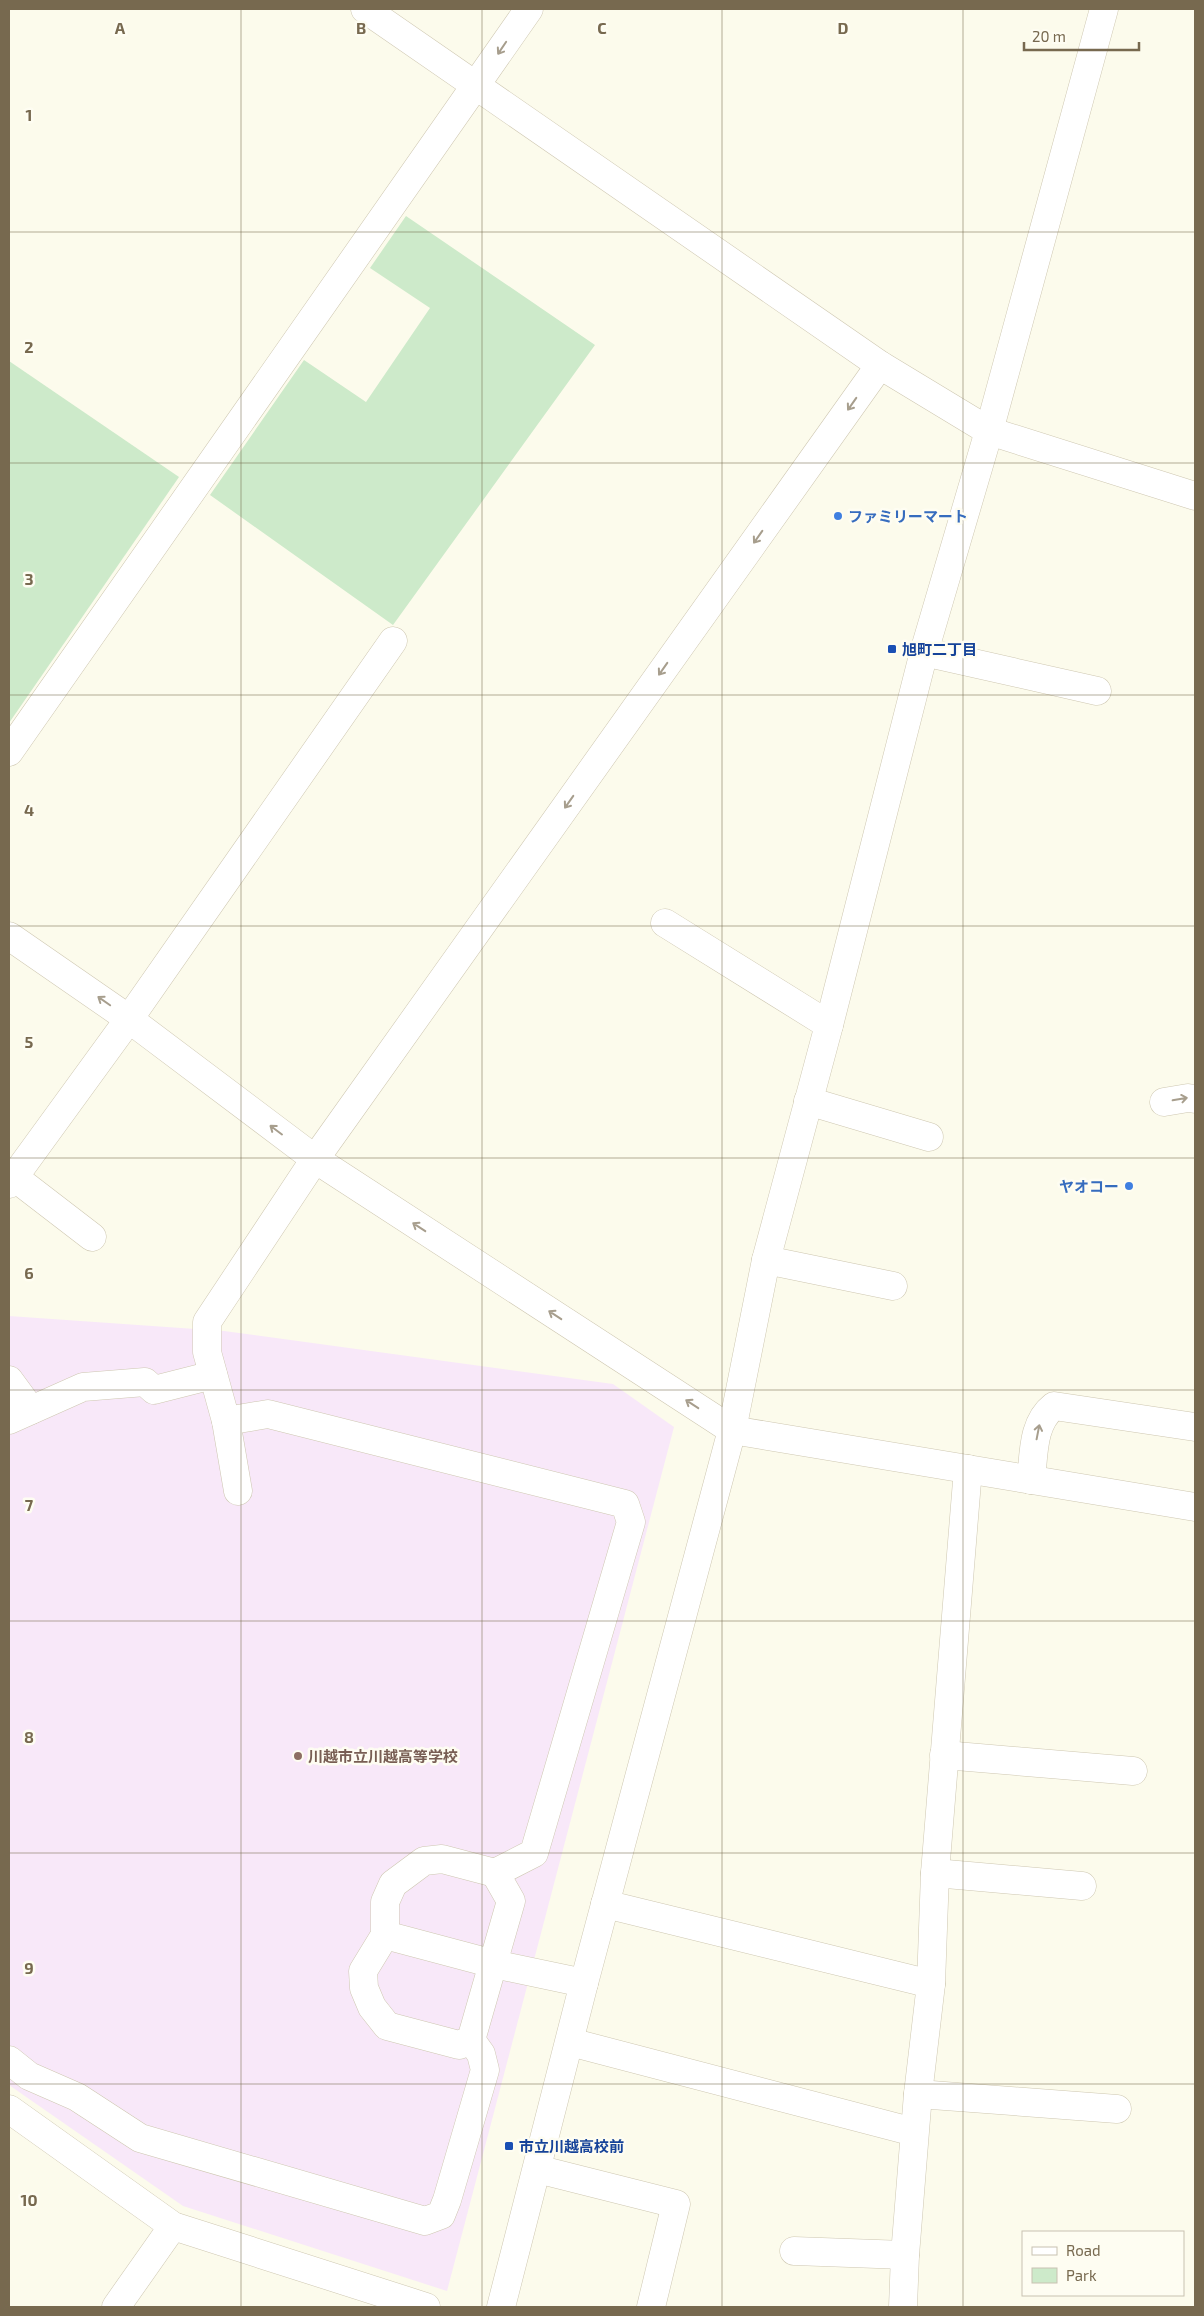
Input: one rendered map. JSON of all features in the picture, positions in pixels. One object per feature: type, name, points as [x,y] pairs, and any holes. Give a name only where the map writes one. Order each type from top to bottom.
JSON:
[{"type":"street","points":[[365,9],[475,87],[880,365],[989,432],[1195,496]]},
{"type":"street","points":[[9,752],[529,9]]},
{"type":"street","points":[[501,2307],[584,1983],[732,1430],[766,1260],[829,1025],[924,652],[989,432],[1104,9]]},
{"type":"street","points":[[238,1491],[226,1421],[207,1352],[207,1322],[315,1159],[880,365]]},
{"type":"street","points":[[92,1237],[11,1180],[129,1019],[393,641]]},
{"type":"street","points":[[924,652],[1097,691]]},
{"type":"street","points":[[665,923],[829,1025]]},
{"type":"street","points":[[9,936],[129,1019],[315,1159],[732,1430],[1195,1507]]},
{"type":"street","points":[[1164,1102],[1188,1098],[1195,1099]]},
{"type":"street","points":[[808,1101],[929,1137]]},
{"type":"street","points":[[766,1260],[893,1286]]},
{"type":"street","points":[[9,1380],[20,1415],[83,1387],[145,1382],[154,1390],[213,1375]]},
{"type":"street","points":[[1031,1480],[1038,1426],[1046,1413],[1054,1406],[1195,1427]]},
{"type":"street","points":[[226,1421],[268,1414],[625,1504],[631,1522],[534,1853],[495,1874]]},
{"type":"street","points":[[903,2307],[914,2132],[931,1984],[935,1873],[968,1468]]},
{"type":"street","points":[[944,1755],[1133,1771]]},
{"type":"street","points":[[442,1859],[495,1874],[503,1883],[512,1901],[471,2040],[459,2045],[387,2026],[372,2007],[364,1988],[363,1971],[385,1935],[385,1902],[392,1884],[424,1861],[442,1859]]},
{"type":"street","points":[[935,1873],[1082,1886]]},
{"type":"street","points":[[606,1904],[931,1984]]},
{"type":"street","points":[[385,1935],[494,1964],[584,1983]]},
{"type":"street","points":[[9,2060],[30,2076],[78,2097],[140,2138],[425,2221],[441,2215],[447,2200],[485,2070],[481,2054],[471,2040]]},
{"type":"street","points":[[570,2042],[914,2132]]},
{"type":"street","points":[[918,2094],[1117,2109]]},
{"type":"street","points":[[9,2109],[174,2226],[426,2307]]},
{"type":"street","points":[[537,2169],[676,2204],[651,2307]]},
{"type":"street","points":[[116,2307],[174,2226]]},
{"type":"street","points":[[794,2251],[905,2255]]},
{"type":"shaded area","name":"川越市立川越高等学校","points":[[9,1316],[224,1331],[613,1384],[674,1427],[447,2291],[183,2206],[9,2085]]},
{"type":"green space","points":[[406,216],[595,345],[393,625],[210,495],[304,360],[366,402],[430,308],[370,268]]},
{"type":"green space","points":[[9,361],[179,477],[9,723]]},
{"type":"place","name":"ファミリーマート","points":[[838,516]]},
{"type":"place","name":"旭町二丁目","points":[[892,649]]},
{"type":"place","name":"ヤオコー","points":[[1129,1186]]},
{"type":"place","name":"川越市立川越高等学校","points":[[298,1756]]},
{"type":"place","name":"市立川越高校前","points":[[509,2146]]}]
